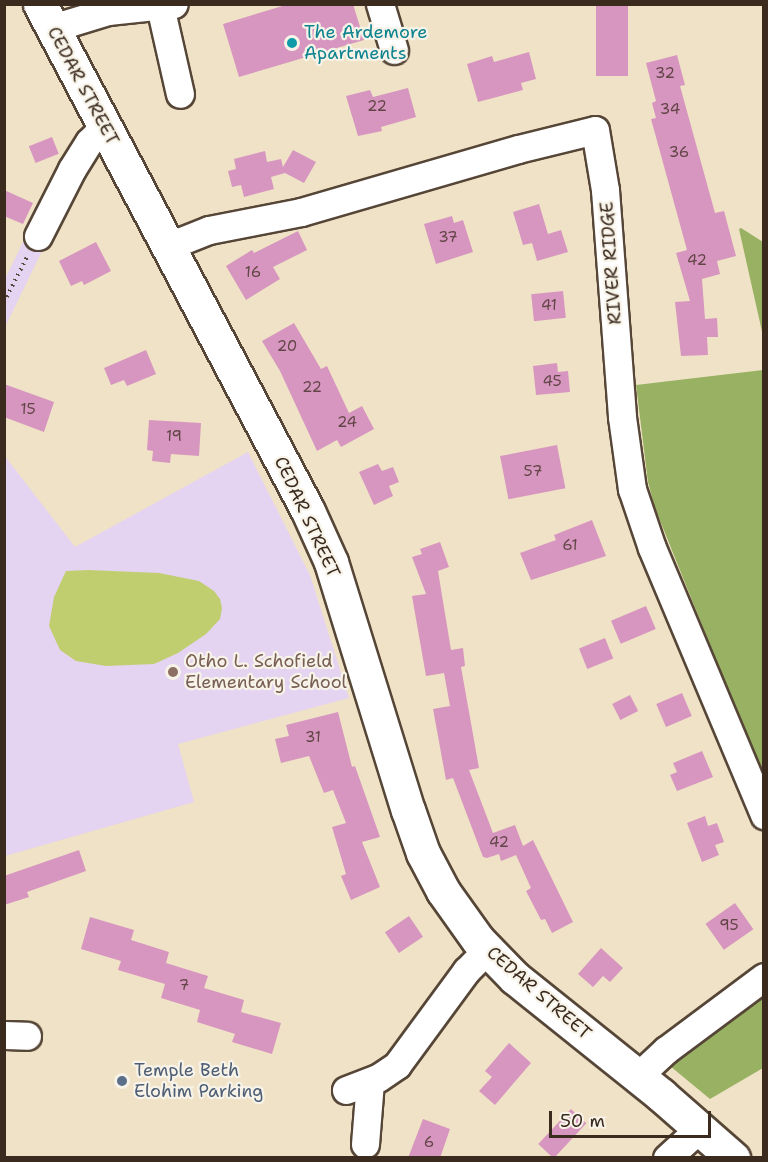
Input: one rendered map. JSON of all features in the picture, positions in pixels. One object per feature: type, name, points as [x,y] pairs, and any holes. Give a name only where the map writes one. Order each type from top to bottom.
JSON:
[{"type":"main road","name":"CEDAR STREET","points":[[46,16],[166,247],[308,511],[331,562],[419,843],[451,903],[487,950],[526,987],[638,1076],[733,1158]]},
{"type":"street","points":[[380,4],[394,50]]},
{"type":"street","points":[[46,16],[167,5],[180,94]]},
{"type":"street","points":[[38,236],[72,169],[89,142],[104,127]]},
{"type":"street","name":"RIVER RIDGE","points":[[166,247],[197,233],[310,210],[595,130],[605,190],[622,417],[632,489],[652,548],[764,815]]},
{"type":"street","points":[[365,1144],[358,1086],[388,1072],[405,1057],[466,971],[487,950]]},
{"type":"street","points":[[638,1076],[675,1042],[764,977]]},
{"type":"street","points":[[667,1158],[700,1128]]},
{"type":"path","points":[[4,303],[38,236]]},
{"type":"shaded area","points":[[24,240],[43,249],[5,327],[5,279]]},
{"type":"shaded area","name":"Otho L. Schofield Elementary School","points":[[248,452],[310,575],[349,698],[178,744],[194,802],[5,856],[4,455],[75,547]]},
{"type":"green space","points":[[741,228],[763,242],[763,336],[739,229]]},
{"type":"green space","points":[[764,370],[763,777],[655,508],[648,482],[636,385]]},
{"type":"green space","points":[[66,571],[159,573],[199,581],[214,591],[220,599],[222,608],[220,619],[206,634],[178,653],[154,664],[106,666],[76,661],[60,650],[49,626],[54,597]]},
{"type":"green space","points":[[763,989],[763,1068],[710,1099],[664,1061]]},
{"type":"building","name":"The Ardemore Apartments","points":[[289,4],[353,4],[364,40],[239,77],[223,24]]},
{"type":"building","points":[[596,4],[628,4],[628,76],[596,76]]},
{"type":"building","points":[[529,52],[536,79],[521,83],[523,90],[478,102],[467,64],[492,56],[494,62]]},
{"type":"building","points":[[677,55],[685,85],[680,86],[715,213],[724,211],[736,256],[717,261],[720,274],[702,279],[705,319],[717,318],[718,337],[707,337],[708,355],[681,356],[675,302],[690,301],[676,253],[687,250],[651,119],[656,118],[652,103],[656,101],[646,63]]},
{"type":"building","points":[[408,88],[416,117],[381,127],[382,131],[358,136],[346,96],[370,90],[373,97]]},
{"type":"building","points":[[52,137],[59,154],[36,163],[29,146]]},
{"type":"building","points":[[293,150],[316,162],[304,183],[285,173],[271,177],[274,189],[244,197],[241,185],[232,187],[228,171],[236,169],[234,159],[265,151],[267,162],[281,159],[283,167]]},
{"type":"building","points":[[4,190],[33,203],[23,224],[4,216]]},
{"type":"building","points":[[539,204],[548,234],[561,230],[568,252],[537,261],[532,243],[523,245],[513,212]]},
{"type":"building","points":[[452,216],[454,223],[463,220],[473,252],[436,264],[424,224]]},
{"type":"building","points":[[298,231],[307,250],[273,267],[280,279],[246,300],[226,266],[252,250],[254,253]]},
{"type":"building","points":[[96,242],[111,271],[84,285],[82,281],[71,286],[59,261]]},
{"type":"building","points":[[563,291],[566,318],[534,321],[531,294]]},
{"type":"building","points":[[294,323],[321,369],[327,366],[349,413],[362,406],[374,429],[341,447],[337,440],[317,451],[280,371],[262,341]]},
{"type":"building","points":[[146,350],[156,374],[127,386],[124,380],[111,385],[104,368]]},
{"type":"building","points":[[557,363],[558,372],[568,371],[570,392],[536,395],[533,366]]},
{"type":"building","points":[[4,384],[54,402],[44,432],[4,417]]},
{"type":"building","points":[[149,420],[201,423],[199,456],[171,454],[170,463],[152,461],[153,451],[147,450]]},
{"type":"building","points":[[557,445],[565,488],[508,499],[500,456]]},
{"type":"building","points":[[378,464],[382,471],[393,467],[399,482],[389,486],[393,496],[374,505],[359,472]]},
{"type":"building","points":[[592,520],[606,556],[531,580],[520,553],[556,540],[554,535]]},
{"type":"building","points":[[440,542],[449,567],[438,571],[451,650],[463,648],[465,666],[461,667],[479,768],[469,770],[493,833],[515,825],[523,846],[533,840],[573,922],[552,933],[545,919],[541,920],[526,891],[531,888],[516,855],[501,861],[499,854],[483,857],[453,778],[446,780],[433,709],[450,706],[444,673],[426,676],[412,596],[426,594],[412,557],[422,554],[420,549]]},
{"type":"building","points":[[646,606],[656,629],[621,644],[611,621]]},
{"type":"building","points":[[605,638],[613,658],[587,669],[579,648]]},
{"type":"building","points":[[682,693],[692,716],[666,727],[656,704]]},
{"type":"building","points":[[630,695],[638,711],[620,720],[612,704]]},
{"type":"building","points":[[338,712],[352,767],[355,766],[380,837],[362,842],[380,887],[351,900],[341,876],[346,874],[332,827],[346,823],[333,790],[324,793],[309,756],[281,763],[275,739],[289,736],[286,725]]},
{"type":"building","points":[[702,751],[713,777],[677,791],[670,775],[677,772],[673,763]]},
{"type":"building","points":[[705,816],[708,826],[717,823],[724,842],[715,845],[719,855],[702,862],[687,823]]},
{"type":"building","points":[[79,850],[86,871],[27,892],[29,897],[4,905],[4,876]]},
{"type":"building","points":[[735,903],[753,929],[724,950],[706,924]]},
{"type":"building","points":[[409,916],[423,937],[399,953],[385,932]]},
{"type":"building","points":[[90,917],[134,930],[131,940],[169,952],[166,963],[208,976],[204,988],[244,1000],[241,1012],[281,1023],[272,1054],[232,1042],[235,1034],[197,1022],[200,1010],[161,998],[165,984],[118,970],[121,961],[81,949]]},
{"type":"building","points":[[601,948],[623,968],[610,982],[603,976],[593,987],[578,974]]},
{"type":"building","points":[[509,1043],[531,1063],[495,1105],[479,1091],[492,1077],[485,1071]]},
{"type":"building","points":[[571,1109],[586,1123],[554,1158],[538,1144]]},
{"type":"building","points":[[423,1119],[450,1129],[440,1158],[408,1158]]},
{"type":"place","name":"The Ardemore Apartments","points":[[292,43]]},
{"type":"place","name":"Otho L. Schofield Elementary School","points":[[173,672]]},
{"type":"place","name":"Temple Beth Elohim Parking","points":[[122,1081]]}]
